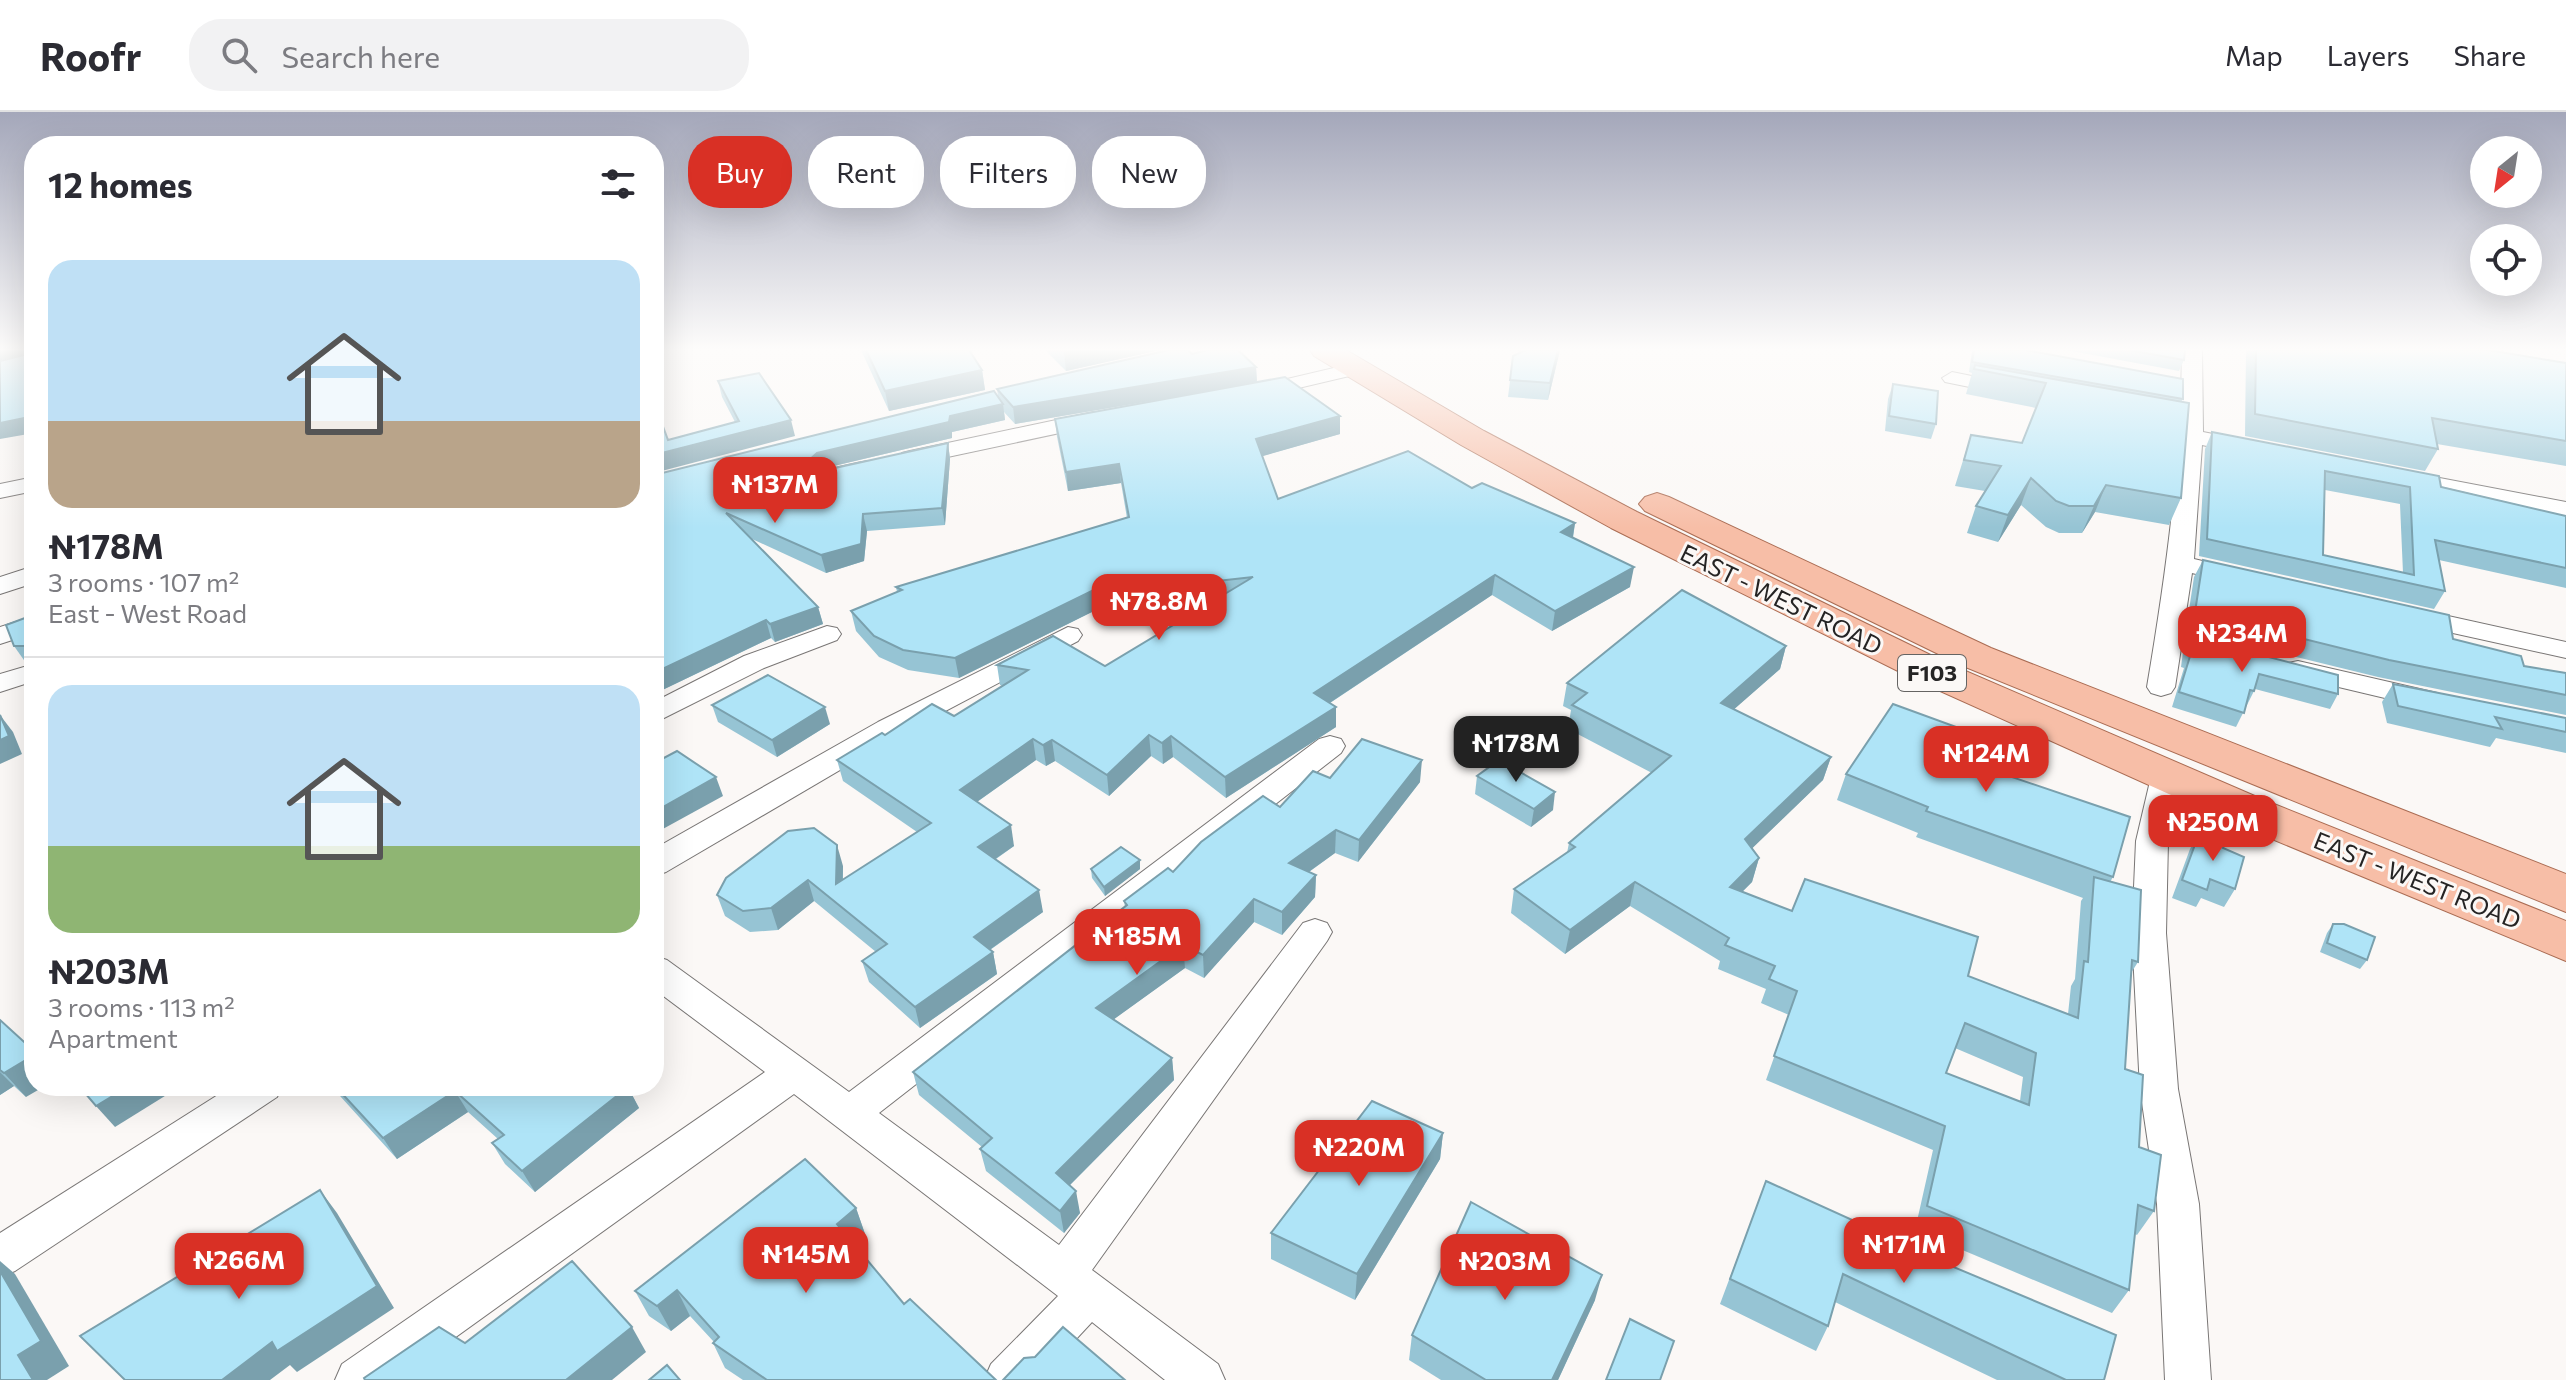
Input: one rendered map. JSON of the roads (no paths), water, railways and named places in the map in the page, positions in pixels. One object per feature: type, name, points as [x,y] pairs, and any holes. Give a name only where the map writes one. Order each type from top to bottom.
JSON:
[{"type":"main road","name":"EAST - WEST ROAD","points":[[1432,409],[1501,454],[1739,581],[1943,679],[2166,777],[2566,942]]},
{"type":"main road","name":"EAST - WEST ROAD","points":[[1468,409],[1977,657],[2566,894]]},
{"type":"street","points":[[2161,687],[2180,563],[2186,409]]},
{"type":"street","points":[[820,516],[816,487],[830,477],[1005,436],[1115,415]]},
{"type":"street","points":[[2187,425],[2265,451]]},
{"type":"street","points":[[2383,474],[2564,514]]},
{"type":"street","points":[[0,491],[24,486]]},
{"type":"street","points":[[2180,563],[2254,580]]},
{"type":"street","points":[[0,586],[24,578]]},
{"type":"street","points":[[2389,611],[2566,650]]},
{"type":"street","points":[[0,636],[24,628]]},
{"type":"street","points":[[664,709],[754,662],[827,634]]},
{"type":"street","points":[[664,858],[888,729],[1068,635]]},
{"type":"street","points":[[2169,637],[2450,704]]},
{"type":"street","points":[[0,683],[24,675]]},
{"type":"street","points":[[849,1114],[1330,746]]},
{"type":"street","points":[[2166,777],[2152,841],[2149,933],[2159,1089],[2178,1204],[2188,1380]]},
{"type":"street","points":[[1007,1380],[1076,1284],[1315,932]]},
{"type":"street","points":[[664,977],[1202,1380]]},
{"type":"street","points":[[358,1380],[794,1073]]},
{"type":"street","points":[[0,1257],[248,1096]]}]
